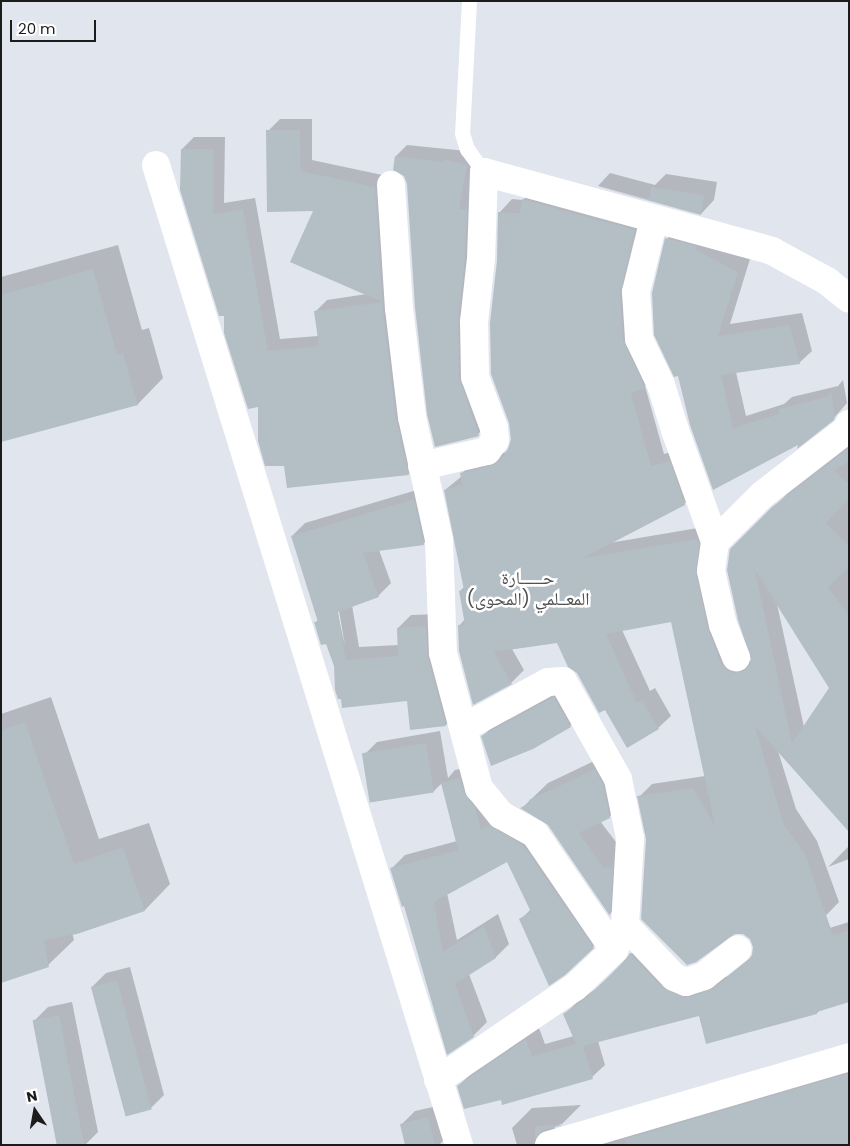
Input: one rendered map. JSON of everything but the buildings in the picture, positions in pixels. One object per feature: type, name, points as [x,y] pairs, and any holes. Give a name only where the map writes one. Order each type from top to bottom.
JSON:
[{"type":"street","points":[[156,165],[458,1145]]},
{"type":"street","points":[[422,466],[487,451],[495,440],[494,428],[475,377],[474,322],[481,260],[484,172],[772,251],[827,281],[849,299]]},
{"type":"street","points":[[390,184],[400,318],[412,417],[438,540],[443,653],[465,727],[479,788],[501,815],[535,834],[620,938],[674,977],[686,982],[704,976],[738,949]]},
{"type":"street","points":[[654,219],[636,292],[639,340],[661,384],[675,430],[715,542],[711,571],[723,625],[736,658]]},
{"type":"street","points":[[715,542],[762,495],[848,430]]},
{"type":"street","points":[[438,1080],[575,987],[620,938],[630,838],[618,779],[563,680],[548,682],[465,727]]},
{"type":"street","points":[[549,1145],[849,1057]]},
{"type":"lane","points":[[469,1],[462,133],[467,149],[484,172]]},
{"type":"district","name":"حــــــارة المعــلمي (المحوى)","points":[[528,589]]}]
